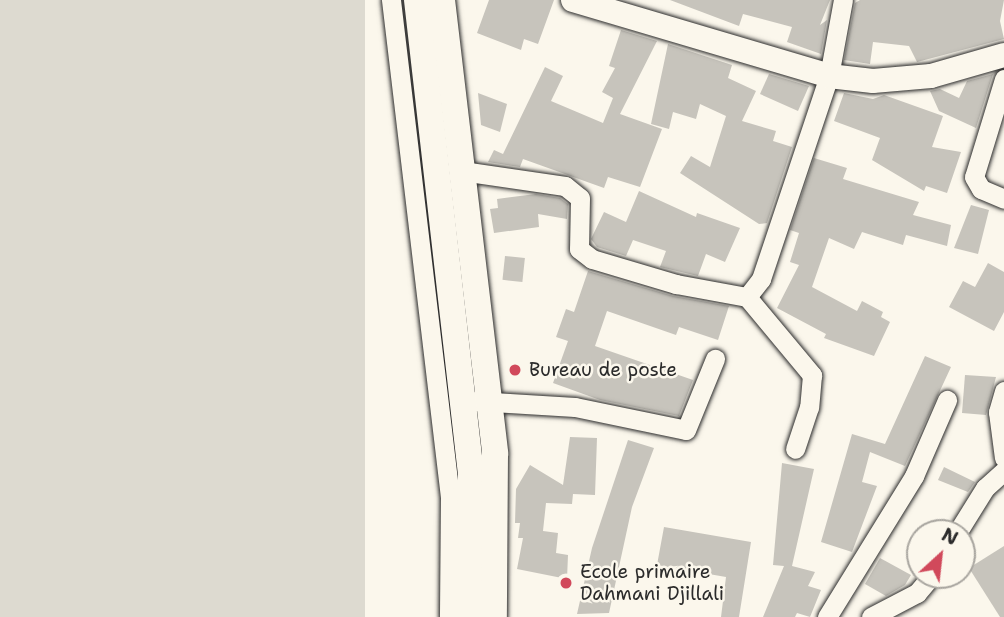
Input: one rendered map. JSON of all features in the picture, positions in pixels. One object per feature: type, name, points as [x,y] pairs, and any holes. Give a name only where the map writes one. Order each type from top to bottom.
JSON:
[{"type":"main road","points":[[417,0],[477,401],[497,515],[494,617]]},
{"type":"main road","points":[[442,0],[462,171],[477,401],[471,472],[470,617]]},
{"type":"street","points":[[391,0],[450,497],[449,617]]},
{"type":"street","points":[[573,0],[829,76],[873,81],[918,78],[1004,55]]},
{"type":"street","points":[[747,297],[761,279],[829,76],[843,0]]},
{"type":"street","points":[[1004,79],[974,177],[981,189],[1004,199]]},
{"type":"street","points":[[462,171],[565,186],[580,198],[579,249],[592,259],[676,284],[747,297],[812,375],[810,407],[794,449]]},
{"type":"street","points":[[477,401],[575,407],[686,430],[715,359]]},
{"type":"street","points":[[1004,391],[998,423],[1004,458]]},
{"type":"street","points":[[827,617],[914,476],[947,400]]},
{"type":"street","points":[[966,519],[985,488],[1004,471]]},
{"type":"street","points":[[871,617],[920,589]]},
{"type":"shaded area","points":[[0,0],[365,0],[365,617],[0,617]]},
{"type":"building","points":[[489,0],[554,0],[538,44],[524,39],[521,50],[477,33]]},
{"type":"building","points":[[670,0],[830,0],[820,25],[827,20],[821,54],[787,42],[792,27],[743,14],[739,26]]},
{"type":"building","points":[[860,0],[1004,0],[1000,21],[1004,39],[917,62],[909,46],[873,42],[870,64],[844,60],[855,3]]},
{"type":"building","points":[[621,30],[657,41],[620,114],[662,129],[640,187],[608,177],[604,188],[523,159],[520,167],[488,162],[494,150],[503,154],[545,67],[563,76],[551,101],[603,123],[613,98],[602,92],[615,68],[609,66]]},
{"type":"building","points":[[668,44],[732,65],[728,78],[756,91],[742,121],[776,131],[773,141],[792,147],[767,223],[759,224],[680,173],[691,156],[710,167],[726,116],[700,104],[696,119],[673,112],[669,129],[651,124]]},
{"type":"building","points":[[769,74],[809,86],[798,111],[760,94]]},
{"type":"building","points":[[993,74],[976,128],[939,111],[930,91],[940,89],[959,98],[967,81]]},
{"type":"building","points":[[478,93],[507,104],[500,132],[481,125]]},
{"type":"building","points":[[844,93],[873,99],[884,95],[943,116],[932,147],[961,152],[947,193],[926,186],[924,191],[872,160],[880,138],[834,121]]},
{"type":"building","points":[[814,158],[847,168],[843,179],[919,202],[913,215],[951,225],[947,246],[906,235],[903,245],[862,232],[854,249],[829,238],[812,287],[857,311],[862,301],[883,312],[881,317],[890,322],[874,356],[824,338],[826,334],[777,308],[799,265],[790,262],[799,233],[790,230]]},
{"type":"building","points":[[639,191],[696,217],[697,213],[740,228],[725,262],[706,254],[698,276],[660,267],[666,251],[633,240],[626,256],[597,247],[591,239],[604,212],[626,222]]},
{"type":"building","points":[[536,194],[560,198],[568,204],[567,219],[538,214],[539,227],[494,233],[490,209],[498,208],[497,199]]},
{"type":"building","points":[[971,205],[989,210],[978,254],[954,248]]},
{"type":"building","points":[[505,256],[525,258],[522,282],[502,280]]},
{"type":"building","points":[[988,263],[1004,272],[1004,312],[994,331],[949,307],[963,281],[975,287]]},
{"type":"building","points":[[588,271],[673,296],[729,306],[718,340],[679,327],[676,335],[607,311],[595,346],[693,380],[679,416],[600,400],[553,383],[568,341],[556,337],[566,309],[574,312]]},
{"type":"building","points":[[925,356],[951,367],[905,466],[870,452],[862,482],[877,486],[852,552],[821,542],[852,434],[885,444]]},
{"type":"building","points":[[965,375],[996,377],[986,415],[962,413]]},
{"type":"building","points":[[570,437],[597,438],[595,495],[573,494],[572,504],[546,503],[543,531],[558,533],[556,553],[568,555],[567,579],[517,569],[523,538],[518,538],[520,523],[515,523],[516,489],[530,465],[563,485]]},
{"type":"building","points":[[628,440],[654,448],[632,507],[609,613],[577,614],[592,548]]},
{"type":"building","points":[[782,463],[814,469],[792,566],[815,572],[808,586],[821,590],[810,617],[797,613],[795,617],[763,617],[784,566],[773,565]]},
{"type":"building","points":[[944,467],[975,482],[968,492],[938,480]]},
{"type":"building","points":[[664,527],[751,542],[739,617],[721,617],[726,577],[657,565]]},
{"type":"building","points":[[1004,546],[1004,617],[1000,617],[976,579],[976,564]]},
{"type":"building","points":[[880,558],[906,572],[905,585],[886,596],[865,584]]},
{"type":"place","name":"Bureau de poste","points":[[515,370]]},
{"type":"place","name":"Ecole primaire Dahmani Djillali","points":[[566,583]]}]
